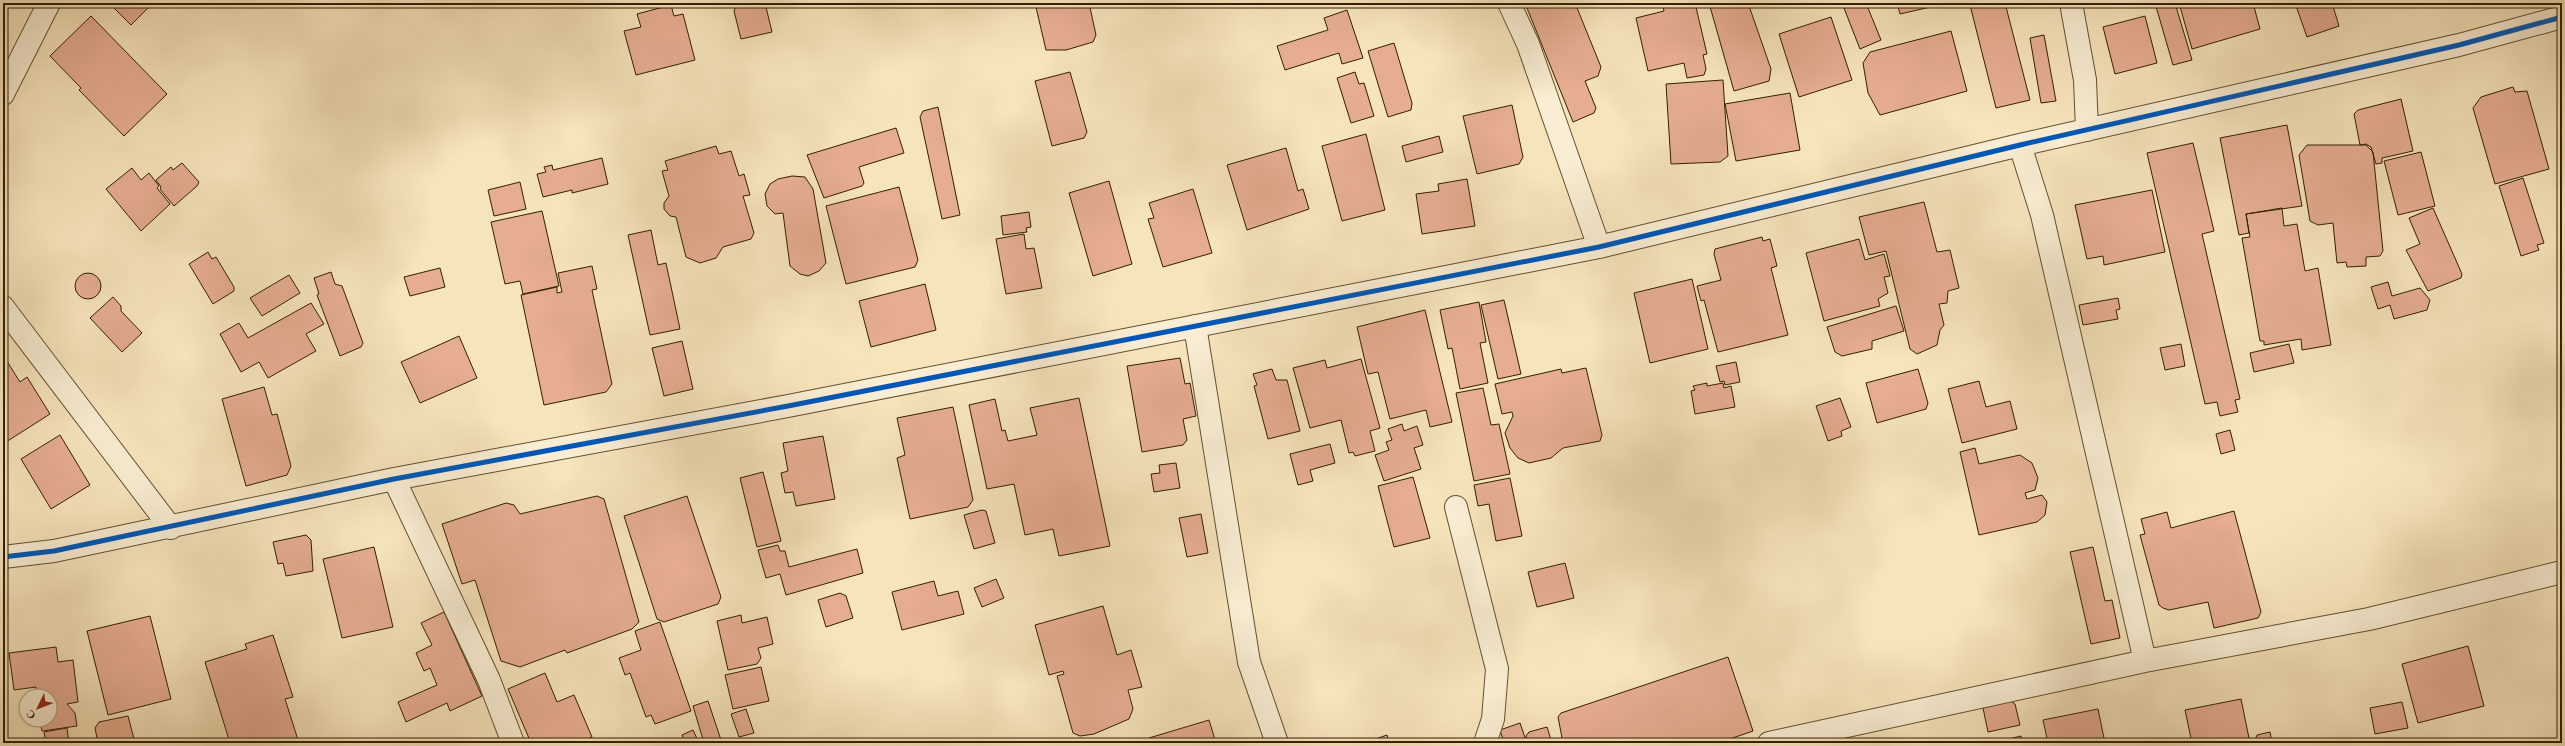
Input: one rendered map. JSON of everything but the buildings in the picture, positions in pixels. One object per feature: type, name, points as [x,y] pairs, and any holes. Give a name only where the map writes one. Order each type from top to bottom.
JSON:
[{"type":"street","points":[[3,94],[49,3]]},
{"type":"street","points":[[1509,3],[1528,44],[1599,247]]},
{"type":"street","points":[[2071,3],[2085,80],[2087,130]]},
{"type":"street","points":[[3,557],[54,551],[171,528],[394,479],[788,406],[1599,247],[2020,145],[2460,45],[2562,17]]},
{"type":"street","points":[[2020,145],[2042,216],[2145,661]]},
{"type":"street","points":[[3,307],[171,528]]},
{"type":"street","points":[[1195,326],[1249,662],[1277,743]]},
{"type":"street","points":[[394,479],[489,680],[513,743]]},
{"type":"street","points":[[1456,507],[1497,669],[1493,719],[1485,743]]},
{"type":"street","points":[[1769,743],[2145,661],[2369,619],[2562,572]]},
{"type":"cycle path","points":[[3,557],[54,551],[394,479],[788,406],[1599,247],[2020,145],[2459,45],[2562,17]]}]
